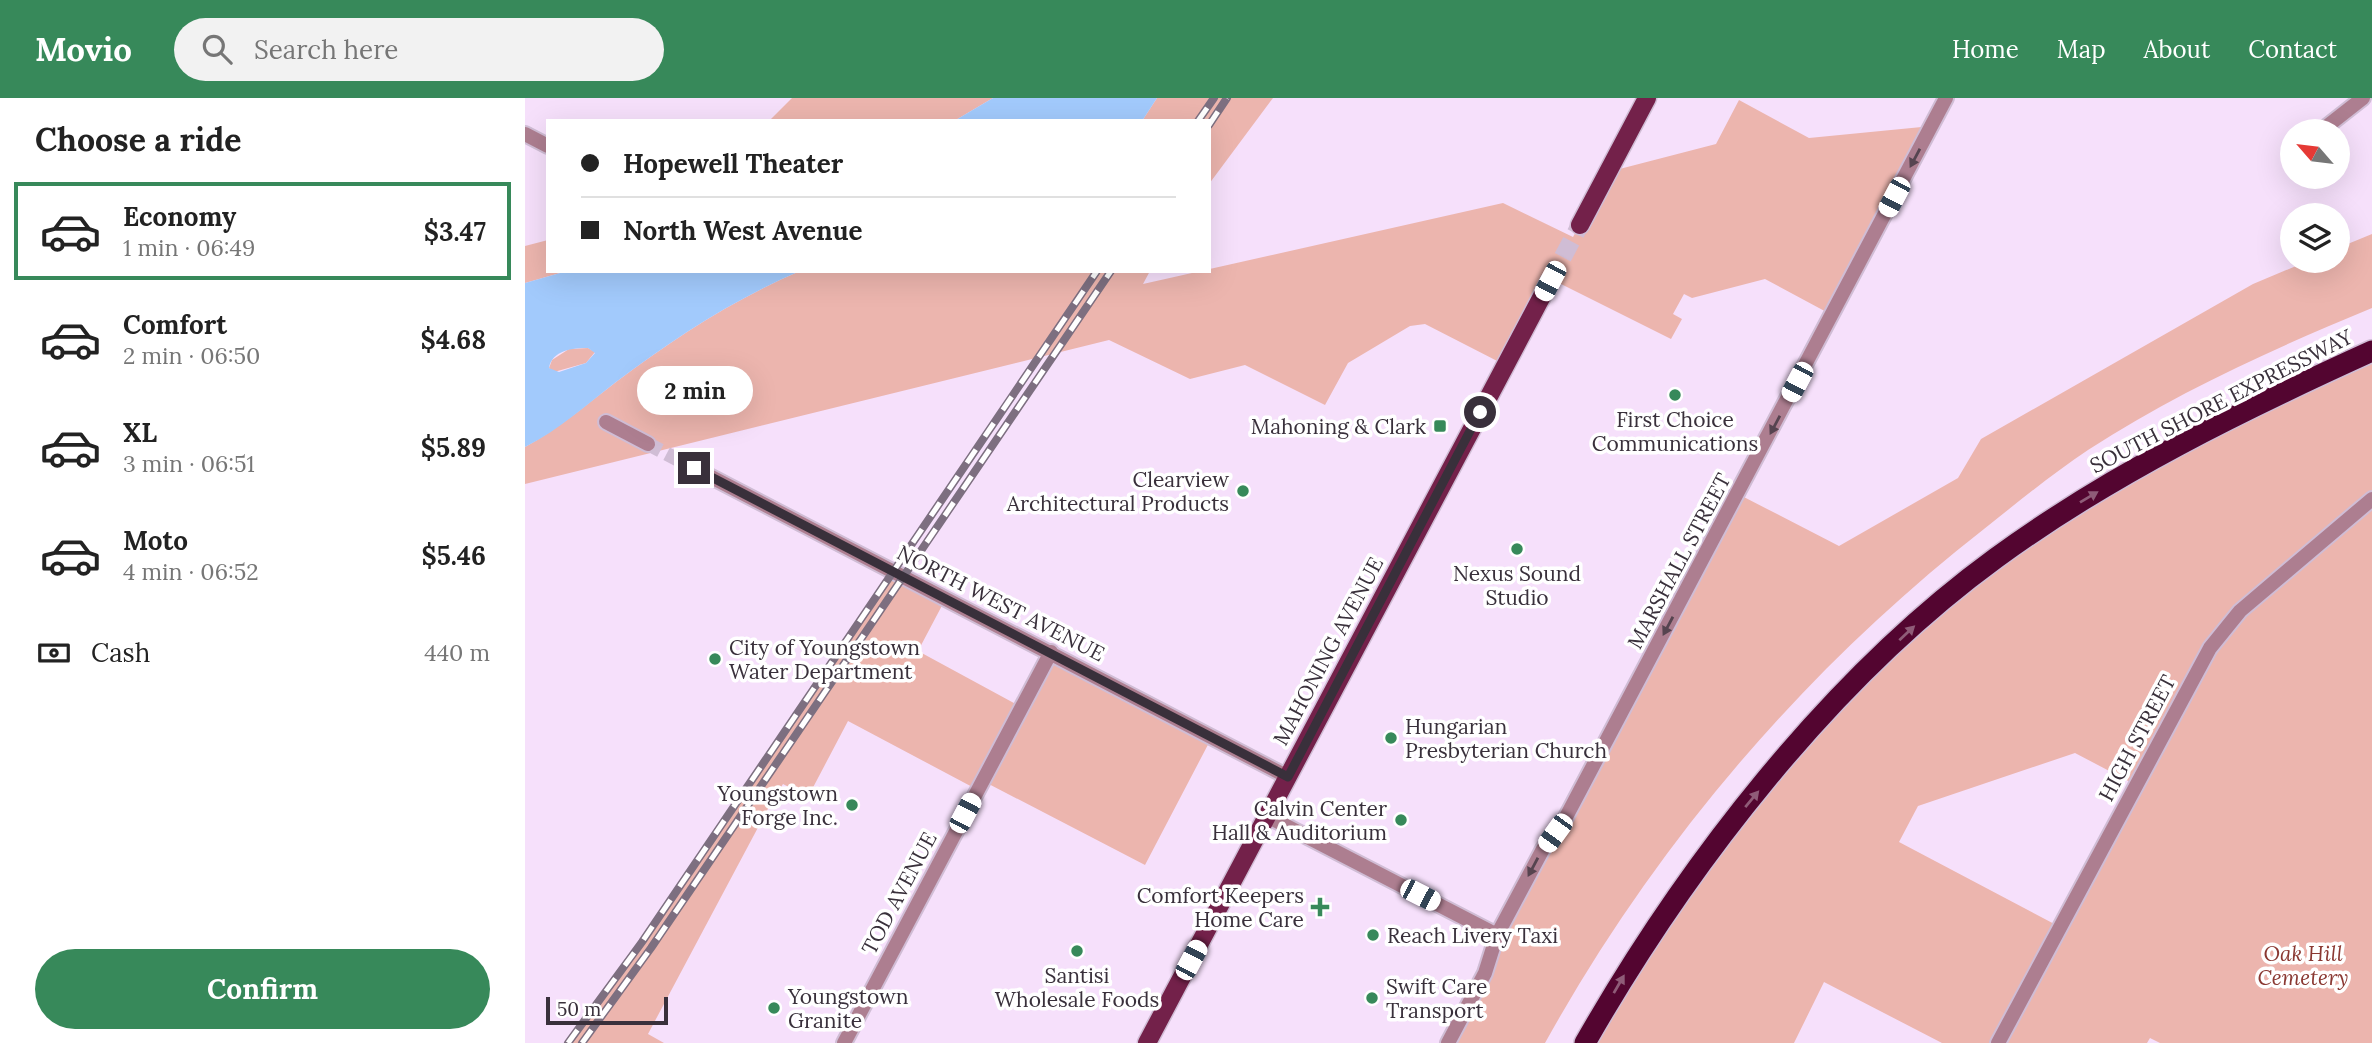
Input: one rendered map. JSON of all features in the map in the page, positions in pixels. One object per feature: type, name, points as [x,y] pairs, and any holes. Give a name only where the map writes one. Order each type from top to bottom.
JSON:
[{"type":"highway","name":"SOUTH SHORE EXPRESSWAY","points":[[1585,1043],[1668,908],[1733,821],[1823,718],[1941,602],[2038,529],[2122,477],[2293,387],[2372,351]]},
{"type":"main road","points":[[1580,225],[1647,98]]},
{"type":"main road","name":"MAHONING AVENUE","points":[[1147,1043],[1550,281]]},
{"type":"street","name":"MARSHALL STREET","points":[[1448,1043],[1485,973],[1497,935],[1543,849],[1576,799],[1946,98]]},
{"type":"street","points":[[2336,119],[2363,98]]},
{"type":"street","points":[[525,134],[546,145]]},
{"type":"street","points":[[606,422],[648,444]]},
{"type":"street","name":"NORTH WEST AVENUE","points":[[694,468],[1288,777]]},
{"type":"street","name":"HIGH STREET","points":[[1998,1043],[2210,648],[2240,611],[2372,499]]},
{"type":"street","name":"TOD AVENUE","points":[[844,1043],[1051,652]]},
{"type":"street","points":[[1267,816],[1497,935]]},
{"type":"green space","points":[[792,98],[993,98],[957,119],[771,119]]},
{"type":"green space","points":[[1157,98],[1273,98],[1211,181],[1211,119],[1143,119]]},
{"type":"green space","points":[[1739,100],[1809,138],[1932,126],[1832,315],[1765,279],[1692,298],[1684,294],[1673,314],[1682,319],[1671,339],[1551,279],[1505,365],[1425,324],[1410,326],[1348,363],[1325,405],[1245,365],[1190,379],[1109,340],[525,484],[525,447],[560,425],[682,335],[751,294],[795,273],[1149,273],[1143,284],[1192,273],[1211,273],[1211,269],[1503,203],[1573,237],[1608,172],[1716,144]]},
{"type":"green space","points":[[2372,234],[2372,308],[2191,390],[2088,450],[2048,478],[1918,583],[1855,641],[1795,701],[1685,830],[1588,969],[1545,1043],[1448,1043],[1738,494],[1839,546],[1958,478],[1981,439],[2253,284],[2280,273],[2350,273],[2350,243]]},
{"type":"green space","points":[[546,241],[546,273],[560,273],[525,283],[525,246]]},
{"type":"green space","points":[[588,348],[595,352],[586,363],[554,372],[549,368],[552,360],[569,349]]},
{"type":"green space","name":"Oak Hill Cemetery","points":[[2372,351],[2372,1043],[2160,1043],[2150,1038],[2147,1043],[1942,1043],[1824,982],[1794,1043],[1585,1043],[1668,908],[1868,671],[2049,521]],"holes":[[[2075,753],[2136,785],[2060,927],[1899,842],[1918,806]]]},
{"type":"green space","points":[[893,571],[946,598],[918,651],[1021,707],[1051,652],[1212,737],[1145,865],[983,781],[978,790],[848,721],[808,797],[783,784],[771,803],[648,1034],[664,1043],[565,1043],[610,987],[694,871]]},
{"type":"water","points":[[993,98],[1157,98],[1143,119],[957,119]]},
{"type":"water","points":[[560,273],[795,273],[751,294],[682,335],[561,425],[525,447],[525,283]],"holes":[[[588,348],[595,353],[586,363],[559,372],[549,368],[554,357],[564,351],[576,349]]]},
{"type":"tunnel","points":[[1550,281],[1580,225]]},
{"type":"tunnel","points":[[648,444],[694,468]]},
{"type":"railway","points":[[1199,119],[1214,98]]},
{"type":"railway","points":[[1211,122],[1227,98]]},
{"type":"railway","points":[[568,1043],[642,942],[1096,273]]},
{"type":"railway","points":[[582,1043],[651,948],[1110,273]]},
{"type":"place","name":"First Choice Communications","points":[[1675,395]]},
{"type":"place","name":"Mahoning & Clark","points":[[1440,426]]},
{"type":"place","name":"Clearview Architectural Products","points":[[1243,491]]},
{"type":"place","name":"Nexus Sound Studio","points":[[1517,549]]},
{"type":"place","name":"City of Youngstown Water Department","points":[[715,659]]},
{"type":"place","name":"Hungarian Presbyterian Church","points":[[1391,738]]},
{"type":"place","name":"Youngstown Forge Inc.","points":[[852,805]]},
{"type":"place","name":"Calvin Center Hall & Auditorium","points":[[1401,820]]},
{"type":"place","name":"Comfort Keepers Home Care","points":[[1320,907]]},
{"type":"place","name":"Reach Livery Taxi","points":[[1373,935]]},
{"type":"place","name":"Santisi Wholesale Foods","points":[[1077,951]]},
{"type":"place","name":"Swift Care Transport","points":[[1372,998]]},
{"type":"place","name":"Youngstown Granite","points":[[774,1008]]},
{"type":"route","points":[[694,468],[1288,777],[1480,412]]}]
